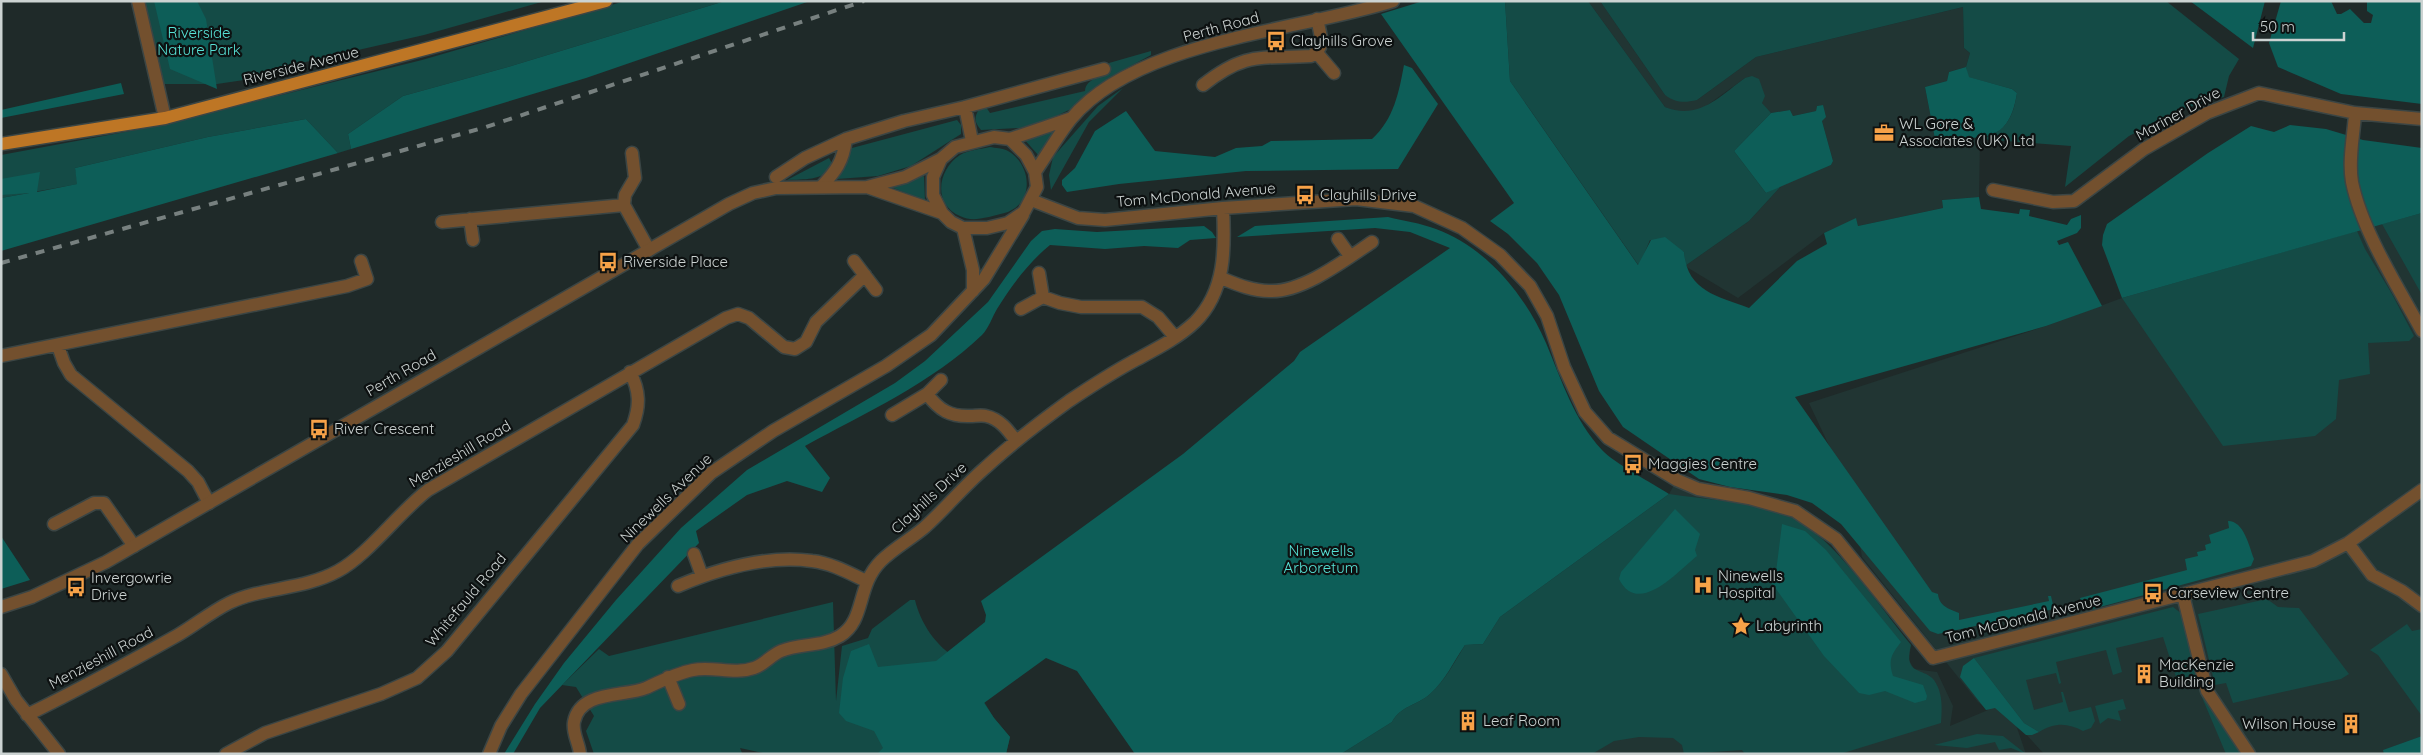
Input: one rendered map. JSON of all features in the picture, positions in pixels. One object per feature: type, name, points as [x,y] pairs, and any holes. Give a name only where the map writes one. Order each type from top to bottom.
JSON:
[{"type":"main road","name":"Riverside Avenue","points":[[1,144],[165,118],[606,1]]},
{"type":"street","points":[[138,1],[165,118]]},
{"type":"street","name":"Perth Road","points":[[867,187],[942,213],[951,222],[963,228],[987,228],[1008,223],[1024,212],[1037,187],[1035,172],[1072,118],[1108,86],[1160,60],[1393,1]]},
{"type":"street","points":[[1203,85],[1230,66],[1253,58],[1311,56],[1317,53],[1321,48],[1322,42],[1317,19]]},
{"type":"street","points":[[1317,53],[1334,73]]},
{"type":"street","points":[[776,177],[805,158],[846,139],[904,121],[965,107],[1104,69]]},
{"type":"street","name":"Mariner Drive","points":[[1993,190],[2053,202],[2074,201],[2144,149],[2207,113],[2251,94],[2259,93],[2355,113],[2422,119]]},
{"type":"street","points":[[965,107],[972,141]]},
{"type":"street","points":[[2355,113],[2352,180],[2358,202],[2380,254],[2422,331]]},
{"type":"street","name":"Perth Road","points":[[1,607],[41,593],[106,562],[649,250],[753,193],[776,188],[867,187],[904,177],[941,159],[955,147],[972,141],[994,137],[1010,139],[1072,118]]},
{"type":"street","points":[[821,187],[834,173],[843,156],[846,139]]},
{"type":"street","points":[[1010,139],[1026,155],[1035,172]]},
{"type":"street","points":[[632,153],[635,178],[626,195],[624,205],[649,250]]},
{"type":"street","points":[[941,159],[932,177],[933,195],[942,213]]},
{"type":"street","name":"Tom McDonald Avenue","points":[[1031,200],[1078,218],[1090,220],[1356,198],[1414,206],[1462,228],[1500,255],[1530,286],[1547,316],[1564,367],[1585,412],[1608,438],[1677,480],[1698,489],[1749,498],[1795,511],[1836,539],[1934,658],[2313,561],[2348,543],[2422,490]]},
{"type":"street","points":[[442,222],[624,205]]},
{"type":"street","name":"Clayhills Drive","points":[[580,754],[574,732],[574,720],[584,707],[604,695],[642,690],[668,678],[694,670],[736,671],[753,669],[780,651],[827,642],[839,637],[849,629],[858,616],[866,581],[883,560],[924,528],[984,469],[1048,416],[1096,383],[1175,337],[1196,321],[1212,300],[1221,278],[1225,240],[1224,208]]},
{"type":"street","name":"Ninewells Avenue","points":[[488,754],[501,726],[521,694],[638,544],[711,473],[773,432],[886,366],[931,334],[984,279],[1024,212]]},
{"type":"street","points":[[470,219],[473,240]]},
{"type":"street","points":[[963,228],[973,270],[973,291]]},
{"type":"street","points":[[1338,239],[1350,256]]},
{"type":"street","points":[[1221,278],[1251,289],[1270,292],[1288,289],[1307,282],[1372,242]]},
{"type":"street","points":[[854,260],[876,290]]},
{"type":"street","points":[[1,356],[58,346],[347,286],[368,279],[361,262]]},
{"type":"street","points":[[1039,274],[1043,297]]},
{"type":"street","name":"Menzieshill Road","points":[[27,715],[95,681],[230,603],[305,585],[339,571],[428,490],[726,318],[738,314],[749,318],[784,347],[795,349],[806,342],[816,322],[865,275]]},
{"type":"street","points":[[1021,309],[1043,297],[1081,307],[1142,307],[1158,317],[1175,337]]},
{"type":"street","points":[[58,346],[71,375],[188,470],[198,482],[209,503]]},
{"type":"street","name":"Whitefauld Road","points":[[226,754],[264,733],[381,694],[417,678],[447,651],[633,425],[638,411],[639,395],[630,372]]},
{"type":"street","points":[[892,415],[927,394],[941,380]]},
{"type":"street","points":[[927,394],[934,403],[948,414],[959,417],[985,415],[999,421],[1016,441]]},
{"type":"street","points":[[54,524],[94,503],[104,503],[134,546]]},
{"type":"street","points":[[2348,543],[2372,575],[2402,591],[2422,606]]},
{"type":"street","points":[[694,554],[702,576]]},
{"type":"street","points":[[678,586],[702,576],[730,568],[786,560],[813,561],[834,567],[866,581]]},
{"type":"street","points":[[2183,595],[2206,691],[2249,754]]},
{"type":"street","points":[[1,674],[27,715],[59,754]]},
{"type":"street","points":[[668,678],[679,704]]},
{"type":"shaded area","points":[[1588,1],[1600,1],[1665,95],[1697,100],[1756,57],[1963,7],[1964,48],[1970,53],[1966,67],[1949,72],[1947,81],[1925,87],[1935,139],[1959,137],[1980,139],[1979,197],[1942,200],[1943,208],[1858,226],[1856,219],[1824,233],[1738,298],[1685,266],[1749,221],[1782,185],[1831,165],[1833,161],[1822,121],[1823,105],[1817,106],[1816,111],[1793,116],[1790,110],[1771,113],[1766,109],[1745,78],[1702,109],[1690,112],[1675,111],[1665,107]]},
{"type":"shaded area","points":[[2422,213],[2422,736],[2384,750],[2384,754],[2044,754],[2015,722],[2026,754],[1419,754],[1669,494],[1677,480],[1795,511],[1836,552],[1911,645],[1909,660],[1914,669],[1937,672],[1953,706],[1950,726],[1988,710],[1978,702],[1862,557],[1851,492],[1809,403],[2046,326],[2122,298]]},
{"type":"green space","name":"Riverside Nature Park","points":[[138,1],[545,1],[424,35],[266,71],[244,80],[217,84],[156,84]]},
{"type":"green space","points":[[154,1],[197,1],[206,19],[217,89],[170,69]]},
{"type":"green space","points":[[625,1],[725,1],[508,67],[403,96],[348,134],[351,149],[338,153],[306,119],[208,137],[75,168],[78,184],[1,198],[1,155],[157,126],[422,60]]},
{"type":"green space","points":[[725,1],[810,1],[586,78],[351,149],[348,134],[403,96],[508,67]]},
{"type":"green space","points":[[1423,1],[1505,1],[1510,81],[1638,265],[1651,240],[1665,237],[1684,252],[1686,265],[1697,284],[1715,295],[1749,308],[1797,261],[1827,244],[1824,233],[1856,218],[1858,226],[1943,208],[1942,200],[1979,197],[1981,209],[2019,214],[2020,209],[2030,210],[2029,216],[2067,225],[2071,219],[2081,215],[2081,228],[2077,233],[2057,241],[2059,245],[2068,242],[2102,306],[2046,326],[1795,397],[1932,592],[1938,594],[1940,601],[1945,606],[1959,613],[1959,620],[2049,601],[2048,596],[2051,596],[2054,609],[1938,634],[1930,631],[1841,524],[1812,503],[1787,495],[1730,487],[1699,479],[1623,427],[1599,391],[1559,295],[1537,263],[1508,234],[1490,221],[1514,203],[1381,14]]},
{"type":"green space","points":[[1505,1],[1588,1],[1665,107],[1677,111],[1698,109],[1717,99],[1745,78],[1752,76],[1759,79],[1765,96],[1762,103],[1771,113],[1734,151],[1766,193],[1782,185],[1749,221],[1685,266],[1684,252],[1650,240],[1639,266],[1510,81]]},
{"type":"green space","points":[[1600,1],[2166,1],[2239,59],[2229,76],[2224,97],[2179,110],[2129,136],[2065,187],[2071,146],[1980,139],[1996,132],[2007,123],[2013,110],[2017,93],[2012,89],[1968,77],[1966,67],[1970,53],[1964,48],[1963,7],[1756,57],[1697,100],[1684,102],[1673,100],[1665,95]]},
{"type":"green space","points":[[2190,1],[2265,1],[2253,48]]},
{"type":"green space","points":[[2281,1],[2331,1],[2337,14],[2350,9],[2364,23],[2371,23],[2373,15],[2367,11],[2367,1],[2422,1],[2422,104],[2341,94],[2278,67],[2269,43]]},
{"type":"green space","points":[[1151,51],[1151,55],[1107,79],[1071,109],[1048,120],[1020,128],[981,130],[977,125],[976,117],[979,109],[986,107],[990,113],[1085,91],[1088,83],[1110,69],[1109,63]]},
{"type":"green space","points":[[1404,65],[1412,68],[1438,104],[1398,169],[1246,171],[1119,184],[1067,192],[1062,185],[1062,180],[1075,168],[1095,131],[1126,111],[1155,151],[1215,157],[1236,148],[1262,146],[1271,141],[1372,139],[1386,123],[1394,105]]},
{"type":"green space","points":[[1966,67],[1969,77],[2012,89],[2017,93],[2013,111],[2006,123],[1989,136],[1935,139],[1925,87],[1947,81],[1949,72]]},
{"type":"green space","points":[[121,83],[124,94],[1,118],[1,110]]},
{"type":"green space","points":[[1123,88],[1089,122],[1051,190],[1049,175],[1053,157],[1098,106]]},
{"type":"green space","points":[[1823,105],[1826,117],[1822,121],[1833,161],[1831,165],[1766,193],[1734,151],[1771,113],[1790,110],[1793,116],[1816,111],[1817,106]]},
{"type":"green space","points":[[306,119],[338,153],[1,251],[1,198],[29,193],[1,195],[1,179],[40,172],[37,192],[77,184],[75,168],[208,137]]},
{"type":"green space","points":[[957,120],[961,125],[961,134],[911,166],[878,176],[837,179],[852,148]]},
{"type":"green space","points":[[2290,125],[2326,129],[2363,140],[2422,148],[2422,213],[2122,298],[2102,245],[2107,224],[2208,153],[2251,126],[2274,132]]},
{"type":"green space","points":[[1060,127],[1039,156],[1024,139]]},
{"type":"green space","points":[[990,147],[1008,151],[1016,157],[1025,173],[1026,191],[1023,200],[1017,207],[1008,212],[989,217],[967,219],[951,211],[945,203],[941,186],[943,177],[953,161],[963,153]]},
{"type":"green space","points":[[829,158],[834,167],[829,172],[818,177],[787,180]]},
{"type":"green space","points":[[924,176],[925,201],[891,187]]},
{"type":"green space","points":[[2422,213],[2422,295],[2382,224]]},
{"type":"green space","name":"Ninewells Arboretum","points":[[1388,217],[1430,227],[1455,237],[1488,261],[1515,291],[1537,325],[1576,413],[1592,438],[1615,461],[1669,494],[1500,617],[1483,644],[1465,645],[1445,677],[1430,694],[1404,709],[1392,722],[1341,754],[1135,754],[1077,671],[1046,658],[984,703],[1010,737],[1006,754],[877,754],[883,748],[874,731],[846,721],[839,713],[843,678],[851,651],[869,644],[878,667],[936,661],[985,622],[986,615],[981,601],[1183,454],[1294,361],[1300,352],[1450,248],[1410,232],[1375,228],[1237,237],[1255,226]]},
{"type":"green space","points":[[1204,226],[1216,238],[1190,240],[1178,248],[1144,246],[1105,249],[1050,245],[1028,266],[1015,283],[982,335],[962,352],[920,383],[805,446],[830,478],[822,492],[787,481],[747,495],[696,531],[699,543],[540,708],[513,754],[504,754],[535,704],[564,663],[616,600],[681,528],[747,470],[895,383],[925,361],[988,302],[1031,241],[1042,231],[1055,229],[1097,232]]},
{"type":"green space","points":[[2357,231],[2365,249],[2414,336],[2409,341],[2368,343],[2370,374],[2339,380],[2336,419],[2315,436],[2223,446],[2122,298]]},
{"type":"green space","name":"Ninewells Hospital","points":[[1669,494],[1731,502],[1777,512],[1792,518],[1824,541],[1856,575],[1911,645],[1909,655],[1912,666],[1934,680],[1942,706],[1941,723],[1840,754],[1745,754],[1742,750],[1684,754],[1682,745],[1673,738],[1639,737],[1614,741],[1592,754],[1341,754],[1392,722],[1404,709],[1430,694],[1445,677],[1465,645],[1483,644],[1500,617]]},
{"type":"green space","points":[[1675,509],[1700,534],[1695,550],[1697,556],[1658,588],[1647,593],[1636,594],[1627,590],[1619,579],[1621,572]]},
{"type":"green space","points":[[2228,521],[2238,525],[2245,535],[2254,559],[2251,566],[2089,610],[2081,603],[2080,598],[2187,570],[2185,559],[2198,556],[2197,552],[2206,550],[2205,545],[2211,543],[2209,535],[2229,528]]},
{"type":"green space","points":[[1782,524],[1805,531],[1826,550],[1901,642],[1891,658],[1893,676],[1923,685],[1927,696],[1926,700],[1915,703],[1885,691],[1869,695],[1859,693],[1824,656],[1766,575],[1776,572]]},
{"type":"green space","points":[[1,536],[30,580],[1,589]]},
{"type":"green space","points":[[2267,599],[2278,607],[2299,608],[2349,674],[2341,679],[2233,703],[2226,683],[2215,685],[2198,614]]},
{"type":"green space","points":[[910,600],[915,600],[921,617],[930,633],[942,647],[957,658],[994,718],[1010,737],[1006,754],[767,754],[740,748],[742,753],[739,754],[594,754],[586,731],[594,716],[576,687],[562,685],[599,649],[609,656],[833,602],[836,701],[842,646],[868,638],[872,629]]},
{"type":"green space","points":[[2173,607],[2182,614],[2203,690],[2244,754],[2226,754],[2193,676],[2177,680],[2163,637],[2116,648],[2122,672],[2113,675],[2106,650],[2056,662],[2061,683],[2059,684],[2056,673],[2026,680],[2034,710],[2063,702],[2061,692],[2063,692],[2069,712],[2091,707],[2095,721],[2091,728],[2083,731],[2072,726],[2056,725],[2039,732],[2024,723],[1974,658]]},
{"type":"green space","points":[[2407,624],[2412,631],[2422,629],[2422,716],[2378,655],[2370,650]]},
{"type":"green space","points":[[1974,658],[2024,723],[2039,732],[2026,735],[1995,708],[1986,710],[1960,677],[1963,666]]},
{"type":"green space","points":[[2123,699],[2126,709],[2118,711],[2121,721],[2108,718],[2100,724],[2095,706]]},
{"type":"green space","points":[[1977,734],[2003,736],[2026,754],[2011,748],[1999,750],[1995,742],[1967,748],[1934,745]]},
{"type":"green space","points":[[2422,736],[2422,754],[2384,754],[2383,750]]},
{"type":"railway","points":[[1,263],[486,127],[864,1]]},
{"type":"place","name":"Clayhills Grove","points":[[1276,41]]},
{"type":"place","name":"WL Gore & Associates (UK) Ltd","points":[[1884,133]]},
{"type":"place","name":"Clayhills Drive","points":[[1305,195]]},
{"type":"place","name":"Riverside Place","points":[[608,262]]},
{"type":"place","name":"River Crescent","points":[[319,429]]},
{"type":"place","name":"Maggies Centre","points":[[1633,464]]},
{"type":"place","name":"Ninewells Hospital","points":[[1703,585]]},
{"type":"place","name":"Invergowrie Drive","points":[[76,587]]},
{"type":"place","name":"Carseview Centre","points":[[2153,593]]},
{"type":"place","name":"Labyrinth","points":[[1741,626]]},
{"type":"place","name":"MacKenzie Building","points":[[2144,674]]},
{"type":"place","name":"Leaf Room","points":[[1468,721]]},
{"type":"place","name":"Wilson House","points":[[2351,724]]}]
